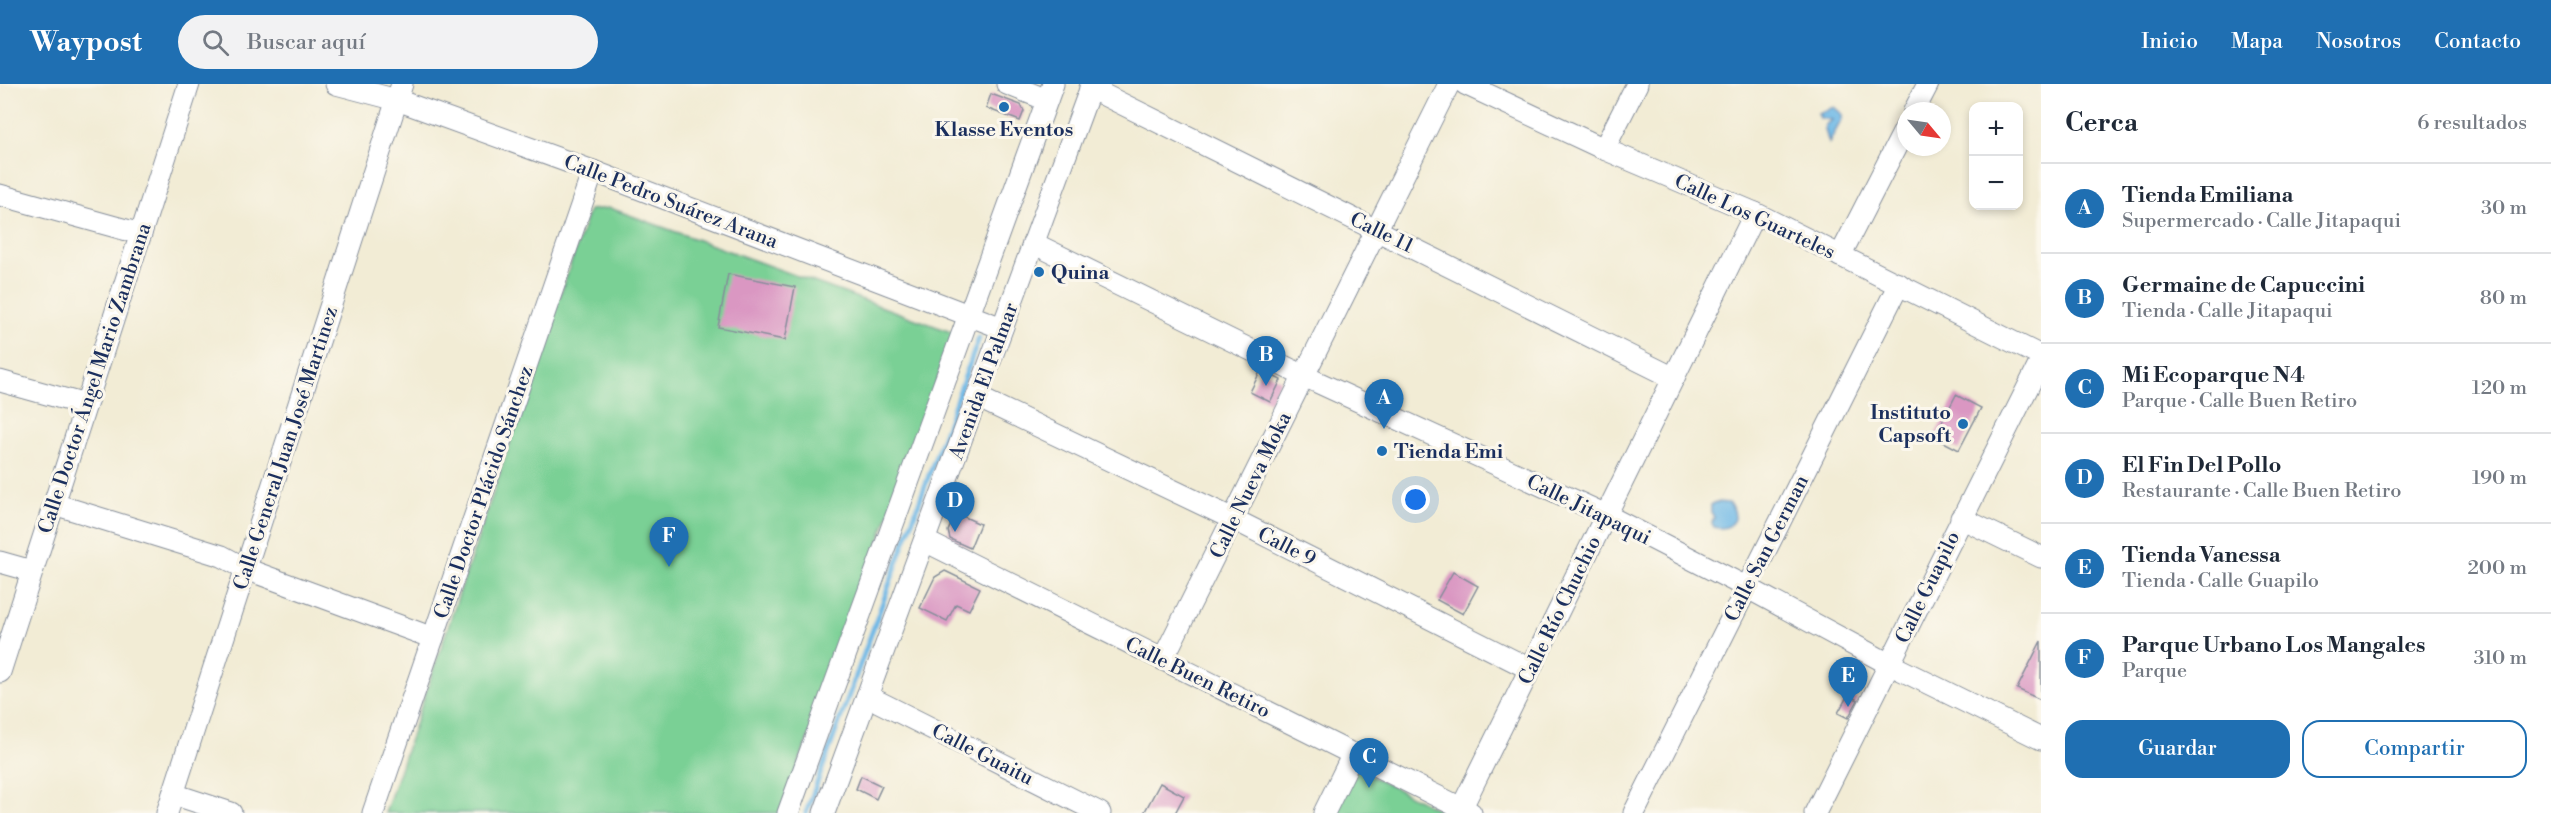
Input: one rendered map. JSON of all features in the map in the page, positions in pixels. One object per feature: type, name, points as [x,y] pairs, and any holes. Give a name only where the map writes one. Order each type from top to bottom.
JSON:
[{"type":"street","name":"Calle Doctor Ángel Mario Zambrana","points":[[0,672],[189,84]]},
{"type":"street","name":"Calle Pedro Suárez Arana","points":[[336,84],[400,92],[593,171],[1002,328]]},
{"type":"street","points":[[1007,84],[1050,92]]},
{"type":"street","name":"Calle Los Guarteles","points":[[1463,84],[1604,149],[1755,213],[2041,356]]},
{"type":"street","name":"Calle Nueva Moka","points":[[1163,659],[1376,229],[1463,84]]},
{"type":"street","points":[[1604,149],[1637,84]]},
{"type":"street","points":[[1919,102],[1928,84]]},
{"type":"street","name":"Avenida El Palmar","points":[[788,813],[867,650],[925,541],[1091,86]]},
{"type":"street","name":"Calle 11","points":[[1091,86],[1674,378]]},
{"type":"street","name":"Calle General Juan José Martinez","points":[[170,804],[400,92]]},
{"type":"street","name":"Avenida El Palmar","points":[[824,813],[867,696],[867,650],[969,314],[1050,92]]},
{"type":"street","points":[[1840,256],[1897,145]]},
{"type":"street","name":"Calle Doctor Plácido Sánchez","points":[[373,813],[593,171]]},
{"type":"street","points":[[0,195],[141,234]]},
{"type":"street","name":"Calle Río Chuchio","points":[[1464,811],[1530,669],[1755,213]]},
{"type":"street","name":"Calle Jitapaqui","points":[[1033,243],[1304,376],[1606,515],[1889,664],[2041,739]]},
{"type":"street","name":"Calle San German","points":[[1634,813],[1899,284]]},
{"type":"street","name":"Calle Guapilo","points":[[1822,811],[1889,664],[2041,361]]},
{"type":"street","points":[[0,381],[86,405]]},
{"type":"street","name":"Calle 9","points":[[977,397],[1233,519],[1530,669]]},
{"type":"street","points":[[54,504],[222,556],[246,569],[433,638]]},
{"type":"street","points":[[1962,518],[2041,557]]},
{"type":"street","name":"Calle Buen Retiro","points":[[925,541],[1464,811]]},
{"type":"street","points":[[0,562],[32,572]]},
{"type":"street","name":"Calle Guaitu","points":[[867,696],[1100,813]]},
{"type":"street","points":[[1324,813],[1353,754]]},
{"type":"street","points":[[170,804],[231,813]]},
{"type":"green space","points":[[610,208],[954,333],[781,813],[385,813],[589,210]]},
{"type":"green space","points":[[1353,767],[1439,810],[1440,813],[1330,813]]},
{"type":"water","points":[[1834,107],[1842,114],[1842,119],[1829,143],[1825,125],[1832,120],[1820,118],[1818,113]]},
{"type":"water","points":[[1716,502],[1729,503],[1734,510],[1735,517],[1727,527],[1714,527],[1712,523],[1714,517],[1711,505]]},
{"type":"building","name":"Klasse Eventos","points":[[991,94],[1021,105],[1024,111],[1020,121],[986,108]]},
{"type":"building","points":[[728,274],[795,287],[785,340],[718,327]]},
{"type":"building","points":[[1261,370],[1281,380],[1270,402],[1250,392]]},
{"type":"building","points":[[1956,395],[1981,408],[1959,450],[1934,437]]},
{"type":"building","points":[[956,513],[980,524],[970,548],[950,539],[948,531]]},
{"type":"building","points":[[945,571],[980,588],[969,610],[956,604],[947,621],[920,608],[935,577]]},
{"type":"building","points":[[1453,572],[1478,586],[1463,614],[1437,600]]},
{"type":"building","points":[[2041,641],[2041,700],[2017,689]]},
{"type":"building","points":[[1848,695],[1858,700],[1848,718],[1838,713]]},
{"type":"building","points":[[861,776],[882,786],[876,799],[856,789]]},
{"type":"building","points":[[1160,783],[1184,796],[1175,813],[1144,813]]},
{"type":"waterway","points":[[806,813],[979,338]]},
{"type":"place","name":"Klasse Eventos","points":[[1004,107]]},
{"type":"place","name":"Quina","points":[[1039,272]]},
{"type":"place","name":"Germaine de Capuccini","points":[[1266,386]]},
{"type":"place","name":"Instituto Capsoft","points":[[1963,424]]},
{"type":"place","name":"Tienda Emiliana","points":[[1384,429]]},
{"type":"place","name":"Tienda Emi","points":[[1382,451]]},
{"type":"place","name":"El Fin Del Pollo","points":[[955,532]]},
{"type":"place","name":"Parque Urbano Los Mangales","points":[[669,567]]},
{"type":"place","name":"Tienda Vanessa","points":[[1848,707]]},
{"type":"place","name":"Mi Ecoparque N4","points":[[1369,788]]}]
